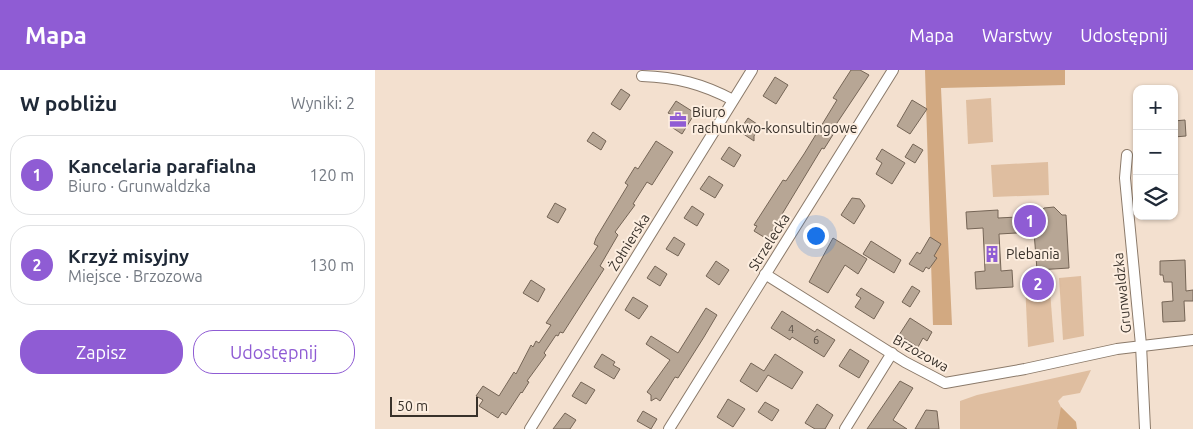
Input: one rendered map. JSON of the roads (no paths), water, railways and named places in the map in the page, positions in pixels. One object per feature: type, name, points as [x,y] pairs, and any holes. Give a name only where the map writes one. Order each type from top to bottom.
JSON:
[{"type":"street","name":"Żołnierska","points":[[530,429],[752,70]]},
{"type":"street","name":"Strzelecka","points":[[669,429],[893,70]]},
{"type":"street","points":[[642,76],[673,77],[706,86],[733,100]]},
{"type":"street","name":"Grunwaldzka","points":[[1127,154],[1125,178],[1141,346],[1145,429]]},
{"type":"street","name":"Brzozowa","points":[[765,274],[929,376],[945,383],[1141,346],[1193,340]]},
{"type":"street","points":[[845,429],[893,353]]},
{"type":"place","name":"Biuro rachunkwo-konsultingowe","points":[[678,120]]},
{"type":"place","name":"Kancelaria parafialna","points":[[1030,221]]},
{"type":"place","name":"Plebania","points":[[992,254]]},
{"type":"place","name":"Krzyż misyjny","points":[[1038,284]]}]
